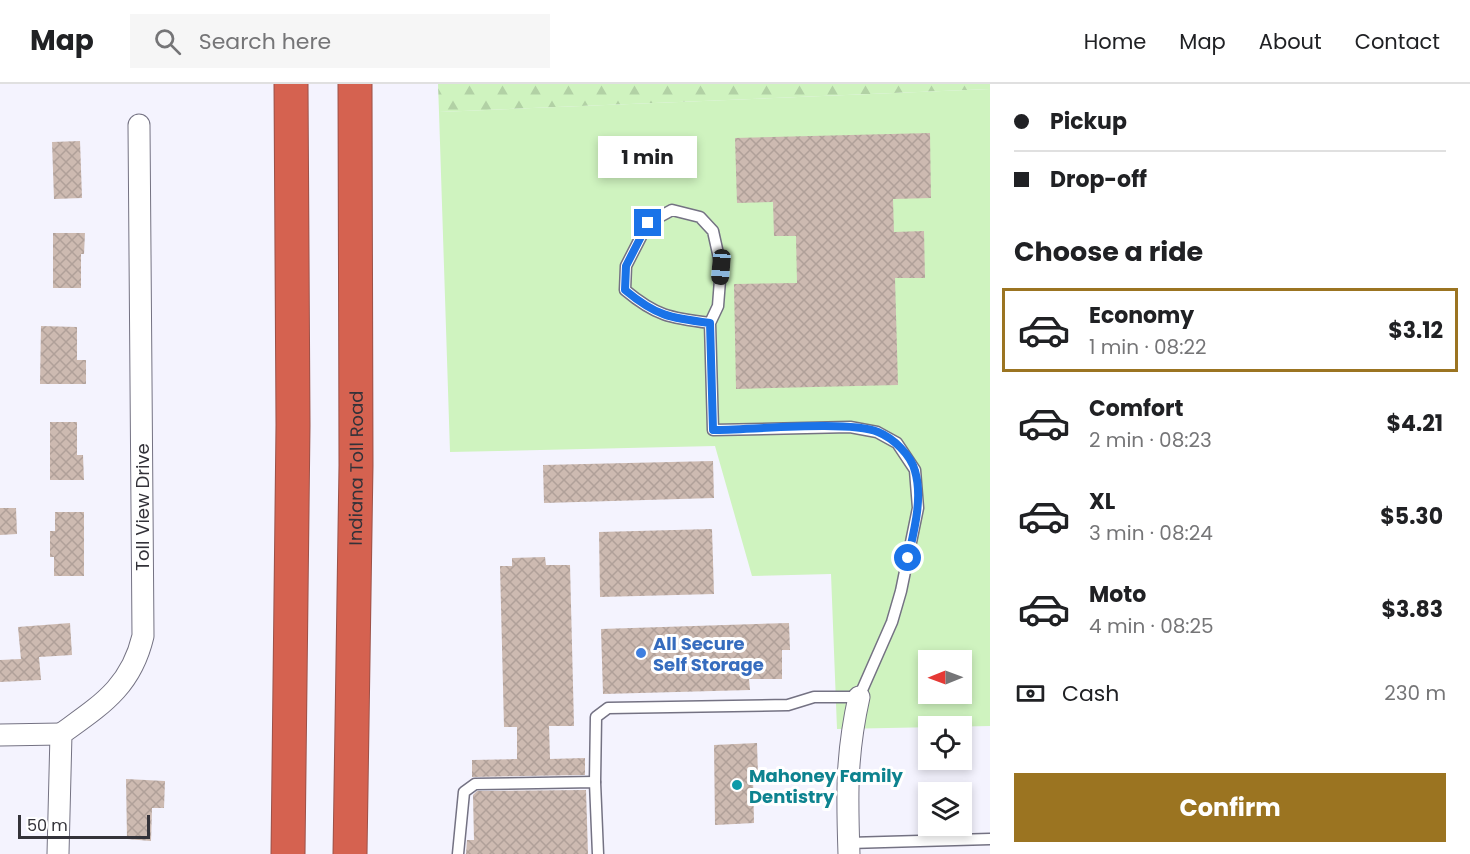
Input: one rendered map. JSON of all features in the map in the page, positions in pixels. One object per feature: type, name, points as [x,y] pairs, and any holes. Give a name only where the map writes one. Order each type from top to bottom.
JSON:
[{"type":"highway","points":[[288,854],[294,356],[291,84]]},
{"type":"highway","name":"Indiana Toll Road","points":[[350,854],[356,465],[355,84]]},
{"type":"street","name":"Toll View Drive","points":[[61,734],[119,689],[138,655],[143,636],[139,125]]},
{"type":"street","points":[[849,848],[846,773],[850,738],[859,697]]},
{"type":"street","points":[[0,735],[61,734],[58,854]]},
{"type":"lane","points":[[598,854],[595,782],[596,717],[608,708],[788,705],[814,697],[859,697],[892,622],[901,591],[918,508],[915,470],[897,443],[877,432],[850,427],[713,430],[710,323],[718,306],[721,267],[713,231],[700,217],[672,210],[648,223],[626,266],[625,290],[648,309],[674,319],[710,323]]},
{"type":"lane","points":[[458,854],[464,792],[475,784],[595,782]]},
{"type":"lane","points":[[849,848],[990,839]]},
{"type":"green space","points":[[438,84],[990,84],[990,89],[439,112]]},
{"type":"green space","points":[[990,89],[990,726],[972,726],[972,716],[918,716],[918,727],[837,729],[831,574],[752,576],[715,446],[450,452],[439,112]]},
{"type":"building","points":[[930,133],[931,198],[893,199],[894,232],[924,231],[925,278],[895,278],[898,385],[736,389],[734,284],[797,283],[796,236],[774,236],[773,202],[737,203],[735,138]]},
{"type":"building","points":[[80,141],[82,198],[54,199],[52,142]]},
{"type":"building","points":[[53,233],[85,233],[84,254],[81,254],[81,288],[53,288]]},
{"type":"building","points":[[41,326],[77,327],[77,360],[86,360],[86,384],[40,384]]},
{"type":"building","points":[[50,422],[77,422],[77,455],[83,455],[84,480],[50,480]]},
{"type":"building","points":[[713,461],[714,498],[544,503],[543,465]]},
{"type":"building","points":[[0,508],[16,508],[17,534],[0,535]]},
{"type":"building","points":[[55,512],[84,512],[84,576],[54,576],[54,557],[50,557],[50,531],[55,531]]},
{"type":"building","points":[[712,529],[714,594],[600,597],[599,532]]},
{"type":"building","points":[[545,557],[546,565],[570,565],[574,726],[549,726],[550,759],[585,758],[585,775],[472,777],[472,760],[517,759],[517,727],[504,727],[500,566],[512,566],[512,558]]},
{"type":"building","points":[[70,623],[72,655],[39,657],[41,680],[0,682],[0,660],[21,659],[18,627]]},
{"type":"building","points":[[789,623],[790,650],[782,650],[782,679],[749,679],[750,690],[603,694],[601,629]]},
{"type":"building","name":"Mahoney Family Dentistry","points":[[757,743],[758,776],[753,776],[754,823],[715,825],[714,745]]},
{"type":"building","points":[[126,779],[165,781],[164,808],[152,808],[151,841],[127,839]]},
{"type":"building","points":[[586,790],[588,854],[466,854],[467,840],[474,840],[473,795],[477,791]]},
{"type":"place","name":"All Secure Self Storage","points":[[641,653]]},
{"type":"place","name":"Mahoney Family Dentistry","points":[[737,785]]},
{"type":"route","points":[[648,223],[626,266],[625,290],[648,309],[674,319],[710,323],[713,430],[850,427],[877,432],[897,443],[915,470],[918,508],[908,558]]}]
